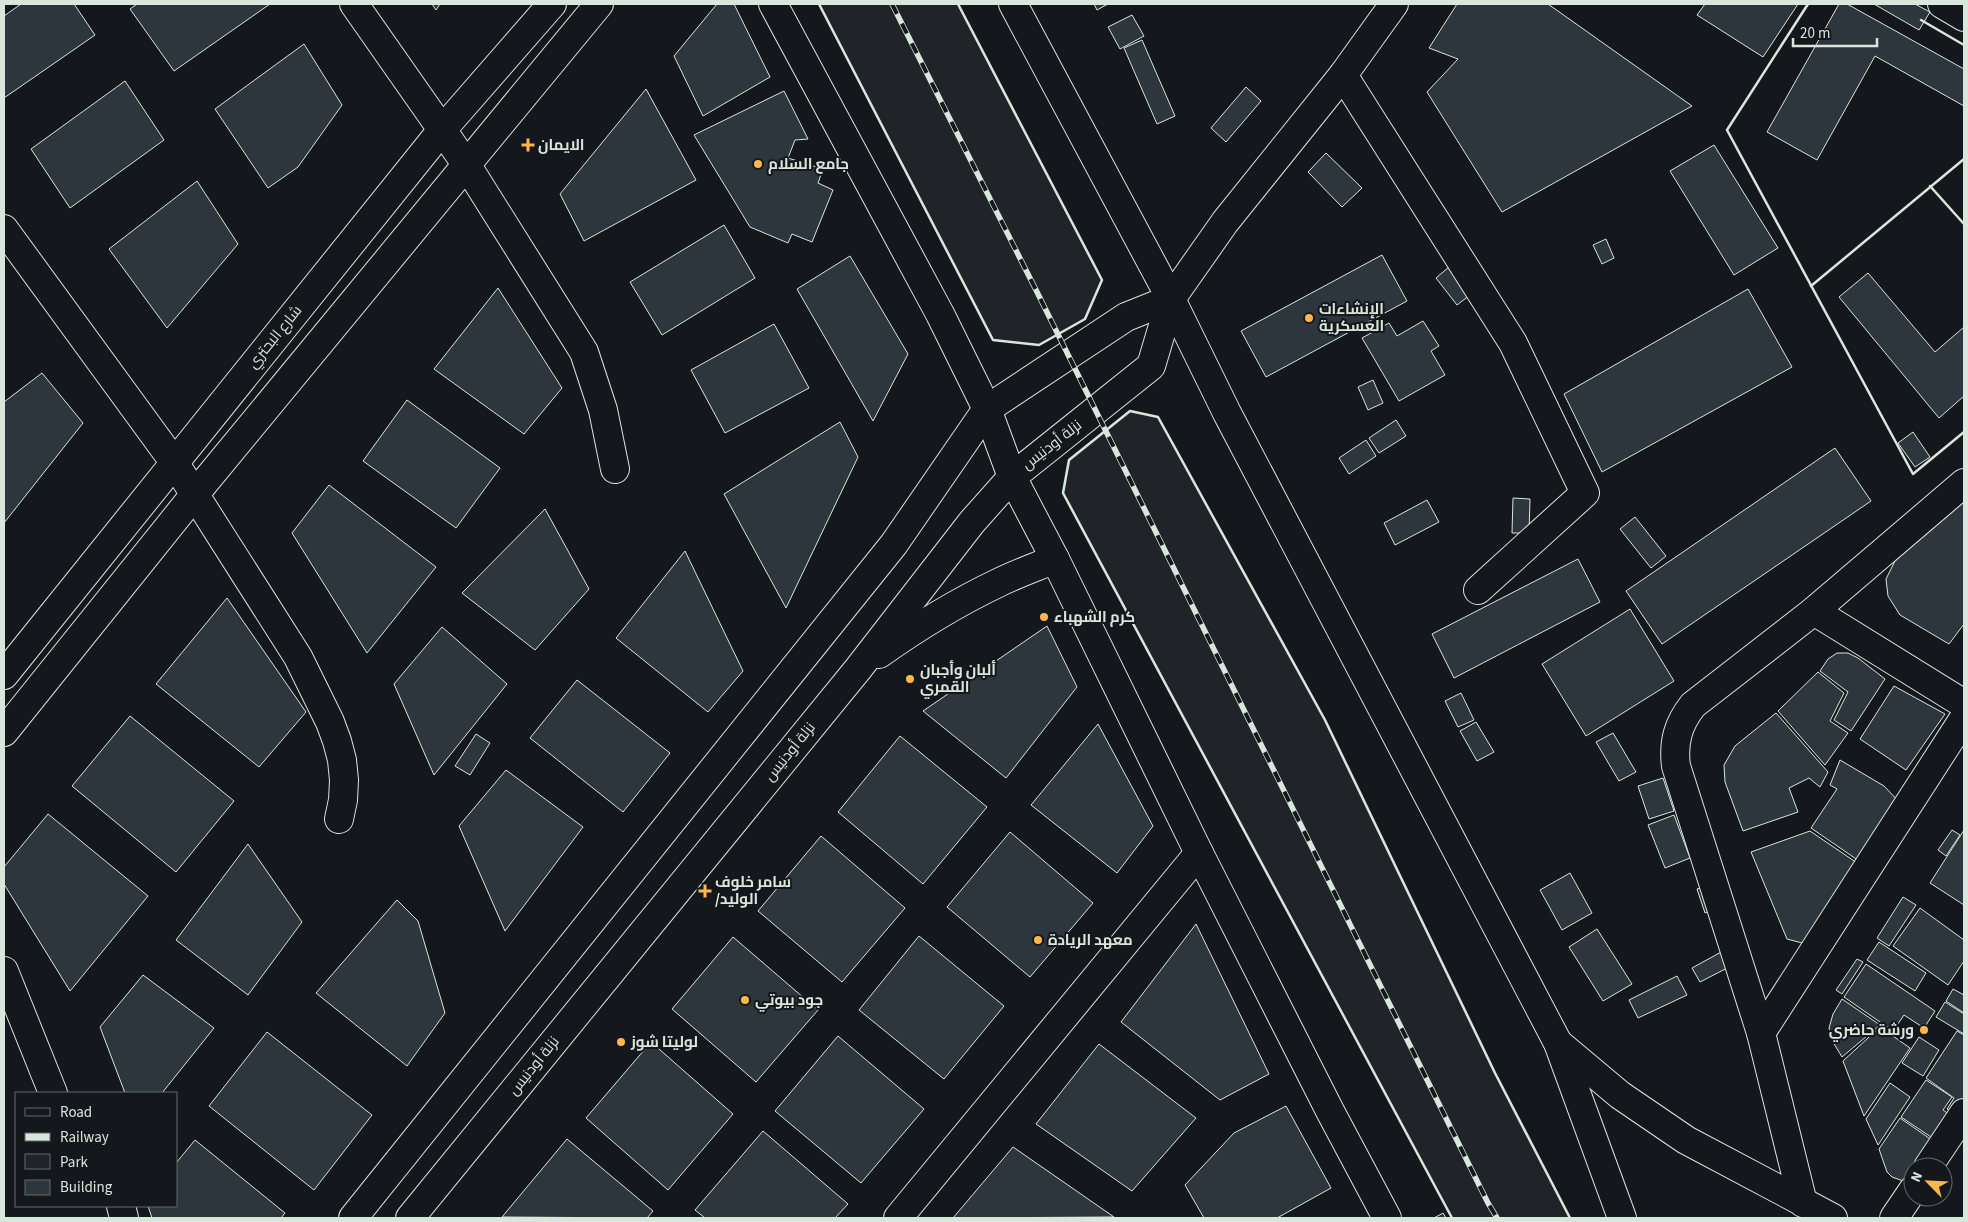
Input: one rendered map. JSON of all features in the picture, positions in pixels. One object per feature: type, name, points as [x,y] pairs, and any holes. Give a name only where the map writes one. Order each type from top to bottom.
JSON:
[{"type":"main road","points":[[354,4],[466,164],[584,352],[603,410],[616,469]]},
{"type":"main road","name":"شارع البحتري","points":[[4,675],[442,130],[552,4]]},
{"type":"main road","points":[[4,732],[195,494],[599,4]]},
{"type":"main road","points":[[773,4],[940,314],[987,409],[1012,477],[1055,559],[1199,853],[1330,1111],[1387,1218]]},
{"type":"main road","points":[[1014,4],[1171,299],[1232,422],[1558,1043],[1622,1218]]},
{"type":"main road","points":[[353,1218],[894,544],[987,409],[1126,317],[1171,299],[1226,222],[1343,75],[1394,4]]},
{"type":"main road","points":[[1942,4],[1964,17]]},
{"type":"main road","points":[[1343,75],[1513,342],[1585,493],[1478,590]]},
{"type":"main road","points":[[4,229],[174,462],[298,658],[330,722],[337,741],[343,770],[343,800],[340,820]]},
{"type":"main road","name":"نزلة أودنيس","points":[[410,1218],[858,669],[972,522],[1012,477],[1151,366],[1171,299]]},
{"type":"main road","points":[[1803,1203],[1761,1033],[1676,766],[1676,740],[1679,727],[1693,705],[1814,611],[1964,483]]},
{"type":"main road","points":[[858,669],[920,625],[959,602],[1055,559]]},
{"type":"main road","points":[[1814,611],[1964,704]]},
{"type":"main road","points":[[1761,1033],[1964,718]]},
{"type":"main road","points":[[898,1218],[1199,853]]},
{"type":"main road","points":[[4,971],[53,1092]]},
{"type":"main road","points":[[1558,1043],[1620,1095],[1686,1140],[1833,1218]]},
{"type":"main road","points":[[1935,1157],[1964,1113]]},
{"type":"main road","points":[[1894,1218],[1903,1205]]},
{"type":"green space","points":[[819,4],[958,4],[1102,280],[1085,319],[1039,345],[993,340]]},
{"type":"green space","points":[[1130,411],[1158,417],[1325,720],[1495,1073],[1570,1218],[1452,1218],[1063,493],[1069,460]]},
{"type":"building","points":[[21,4],[74,4],[95,35],[4,98],[4,16]]},
{"type":"building","points":[[137,4],[270,4],[174,71],[130,9]]},
{"type":"building","points":[[432,4],[440,4],[436,10]]},
{"type":"building","points":[[717,4],[734,4],[770,77],[703,116],[674,56]]},
{"type":"building","points":[[1094,4],[1108,4],[1097,10]]},
{"type":"building","points":[[1457,4],[1548,4],[1692,106],[1502,212],[1427,92],[1458,59],[1429,48]]},
{"type":"building","points":[[1705,4],[1798,4],[1763,57],[1697,15]]},
{"type":"building","points":[[1839,4],[1847,4],[1964,69],[1964,106],[1875,56],[1817,160],[1767,132]]},
{"type":"building","points":[[1874,4],[1915,4],[1930,12],[1919,30]]},
{"type":"building","points":[[1132,15],[1144,36],[1120,49],[1108,27]]},
{"type":"building","points":[[1142,40],[1175,116],[1157,124],[1124,48]]},
{"type":"building","points":[[304,44],[342,105],[298,167],[268,188],[215,109]]},
{"type":"building","points":[[125,81],[164,140],[70,208],[31,149]]},
{"type":"building","points":[[1246,87],[1261,101],[1226,142],[1211,128]]},
{"type":"building","points":[[646,89],[696,180],[584,241],[560,194]]},
{"type":"building","name":"جامع السلام","points":[[784,91],[808,139],[795,140],[788,158],[823,169],[818,183],[833,190],[812,242],[792,234],[788,243],[750,227],[694,135]]},
{"type":"building","points":[[1714,145],[1778,248],[1734,275],[1670,171]]},
{"type":"building","points":[[1326,153],[1362,188],[1342,207],[1308,172]]},
{"type":"building","points":[[197,181],[238,244],[167,328],[109,249]]},
{"type":"building","points":[[724,225],[755,278],[662,335],[630,282]]},
{"type":"building","points":[[1606,239],[1614,258],[1602,264],[1593,245]]},
{"type":"building","points":[[1382,255],[1407,301],[1266,377],[1241,331]]},
{"type":"building","points":[[850,256],[908,354],[873,421],[797,289]]},
{"type":"building","points":[[1449,267],[1470,295],[1457,305],[1436,278]]},
{"type":"building","points":[[1868,273],[1935,352],[1964,327],[1964,396],[1939,418],[1839,297]]},
{"type":"building","points":[[498,288],[562,388],[524,434],[434,369]]},
{"type":"building","points":[[1748,289],[1792,367],[1602,472],[1564,394]]},
{"type":"building","points":[[1423,321],[1439,346],[1431,351],[1445,375],[1399,401],[1362,338],[1389,323],[1397,336]]},
{"type":"building","points":[[774,324],[809,388],[725,433],[691,370]]},
{"type":"building","points":[[42,373],[83,423],[4,523],[4,402]]},
{"type":"building","points":[[1373,380],[1383,403],[1368,410],[1358,387]]},
{"type":"building","points":[[407,400],[500,468],[456,528],[363,461]]},
{"type":"building","points":[[1396,420],[1406,436],[1379,453],[1369,438]]},
{"type":"building","points":[[840,422],[858,457],[786,608],[724,494]]},
{"type":"building","points":[[1913,432],[1930,457],[1915,467],[1898,443]]},
{"type":"building","points":[[1366,440],[1376,456],[1349,474],[1339,458]]},
{"type":"building","points":[[1835,448],[1871,501],[1662,644],[1626,591]]},
{"type":"building","points":[[329,485],[436,567],[367,653],[292,533]]},
{"type":"building","points":[[1513,498],[1530,499],[1529,533],[1512,533]]},
{"type":"building","points":[[1427,500],[1439,522],[1395,545],[1384,523]]},
{"type":"building","points":[[1964,502],[1964,624],[1949,644],[1900,615],[1888,596],[1886,579],[1895,561]]},
{"type":"building","points":[[545,509],[589,589],[535,650],[462,593]]},
{"type":"building","points":[[1635,517],[1666,556],[1651,568],[1620,529]]},
{"type":"building","points":[[685,551],[743,671],[708,712],[616,638]]},
{"type":"building","points":[[1578,559],[1600,602],[1454,678],[1432,634]]},
{"type":"building","points":[[227,598],[306,712],[259,767],[156,684]]},
{"type":"building","points":[[1630,609],[1674,681],[1586,736],[1542,664]]},
{"type":"building","points":[[1047,626],[1077,687],[1006,778],[923,711]]},
{"type":"building","points":[[442,627],[507,684],[434,775],[394,684]]},
{"type":"building","points":[[1837,653],[1848,653],[1858,658],[1885,679],[1851,731],[1834,720],[1848,692],[1820,671],[1828,659]]},
{"type":"building","points":[[1818,672],[1844,693],[1830,721],[1848,733],[1825,765],[1778,711]]},
{"type":"building","points":[[577,680],[670,753],[623,812],[530,738]]},
{"type":"building","points":[[1894,686],[1945,714],[1906,770],[1860,739]]},
{"type":"building","points":[[1461,693],[1474,720],[1458,727],[1445,701]]},
{"type":"building","points":[[1776,713],[1828,772],[1820,787],[1809,778],[1789,788],[1798,812],[1743,831],[1725,782],[1724,765],[1735,746]]},
{"type":"building","points":[[130,716],[234,801],[176,872],[72,786]]},
{"type":"building","points":[[1476,722],[1494,752],[1477,761],[1460,731]]},
{"type":"building","points":[[1098,724],[1153,826],[1117,873],[1031,805]]},
{"type":"building","points":[[1613,733],[1636,772],[1619,781],[1596,742]]},
{"type":"building","points":[[476,734],[490,743],[470,775],[455,766]]},
{"type":"building","points":[[900,736],[987,807],[923,884],[838,812]]},
{"type":"building","points":[[1840,760],[1884,786],[1903,806],[1865,865],[1811,828],[1837,789],[1830,785]]},
{"type":"building","points":[[506,770],[583,827],[505,931],[459,826]]},
{"type":"building","points":[[1663,778],[1674,811],[1649,819],[1638,786]]},
{"type":"building","points":[[48,814],[148,896],[70,991],[4,884],[4,867]]},
{"type":"building","points":[[1674,815],[1690,858],[1665,868],[1648,825]]},
{"type":"building","points":[[1952,830],[1960,835],[1946,856],[1938,850]]},
{"type":"building","points":[[1964,830],[1964,905],[1930,883]]},
{"type":"building","points":[[1810,831],[1863,867],[1806,944],[1787,939],[1751,852]]},
{"type":"building","points":[[1010,832],[1093,903],[1030,977],[947,907]]},
{"type":"building","points":[[821,836],[905,908],[842,982],[758,911]]},
{"type":"building","points":[[248,844],[302,922],[248,995],[176,940]]},
{"type":"building","points":[[1570,873],[1592,913],[1562,930],[1540,890]]},
{"type":"building","points":[[1706,886],[1714,909],[1705,913],[1697,889]]},
{"type":"building","points":[[1903,897],[1916,905],[1889,946],[1877,938]]},
{"type":"building","points":[[397,900],[418,921],[445,1013],[407,1066],[316,993]]},
{"type":"building","points":[[1920,908],[1964,940],[1964,961],[1948,985],[1893,946]]},
{"type":"building","points":[[1196,924],[1269,1074],[1220,1100],[1121,1022]]},
{"type":"building","points":[[1597,929],[1632,984],[1603,1001],[1569,947]]},
{"type":"building","points":[[919,936],[1004,1006],[944,1079],[859,1010]]},
{"type":"building","points":[[733,937],[818,1010],[756,1082],[672,1009]]},
{"type":"building","points":[[1879,942],[1926,973],[1915,991],[1867,960]]},
{"type":"building","points":[[1723,951],[1731,966],[1700,982],[1692,968]]},
{"type":"building","points":[[1857,959],[1863,962],[1842,994],[1836,990]]},
{"type":"building","points":[[1866,964],[1935,1011],[1924,1028],[1904,1015],[1893,1031],[1844,997]]},
{"type":"building","points":[[143,975],[214,1028],[163,1092],[125,1092],[100,1027]]},
{"type":"building","points":[[1677,976],[1687,995],[1638,1018],[1629,1000]]},
{"type":"building","points":[[1953,989],[1964,995],[1964,1013],[1946,1001]]},
{"type":"building","points":[[1842,999],[1880,1025],[1842,1057],[1833,1042],[1829,1028],[1833,1014]]},
{"type":"building","points":[[1945,1002],[1964,1014],[1964,1034],[1936,1017]]},
{"type":"building","points":[[1880,1027],[1910,1048],[1864,1116],[1843,1061]]},
{"type":"building","points":[[1957,1031],[1964,1035],[1964,1106],[1957,1116],[1947,1109],[1954,1098],[1926,1078]]},
{"type":"building","points":[[267,1032],[372,1115],[314,1190],[209,1106]]},
{"type":"building","points":[[838,1036],[924,1109],[861,1183],[775,1111]]},
{"type":"building","points":[[1919,1037],[1939,1050],[1923,1076],[1902,1063]]},
{"type":"building","points":[[651,1042],[733,1114],[668,1190],[586,1118]]},
{"type":"building","points":[[1099,1044],[1196,1118],[1132,1191],[1036,1124]]},
{"type":"building","points":[[1926,1080],[1952,1097],[1943,1110],[1956,1119],[1940,1143],[1901,1117]]},
{"type":"building","points":[[1890,1083],[1910,1097],[1878,1145],[1866,1119]]},
{"type":"building","points":[[1286,1106],[1331,1188],[1277,1218],[1204,1218],[1185,1185],[1234,1133]]},
{"type":"building","points":[[1900,1118],[1939,1145],[1930,1157],[1903,1157],[1903,1181],[1892,1177],[1887,1172],[1879,1149]]},
{"type":"building","points":[[763,1131],[848,1204],[835,1218],[705,1218],[695,1210]]},
{"type":"building","points":[[567,1139],[653,1211],[647,1218],[502,1217]]},
{"type":"building","points":[[195,1140],[285,1213],[281,1218],[152,1218],[148,1207],[178,1207],[178,1161]]},
{"type":"building","points":[[1013,1147],[1114,1217],[953,1218]]},
{"type":"building","points":[[1443,1213],[1446,1218],[1434,1218]]},
{"type":"railway","points":[[892,4],[1497,1218]]},
{"type":"wall","points":[[819,4],[993,340],[1039,345],[1085,319],[1102,280],[958,4]]},
{"type":"wall","points":[[1808,4],[1727,130],[1913,474],[1964,432]]},
{"type":"wall","points":[[1921,20],[1964,45]]},
{"type":"wall","points":[[1811,286],[1964,159]]},
{"type":"wall","points":[[1930,186],[1964,224]]},
{"type":"wall","points":[[1452,1218],[1063,493],[1069,460],[1130,411],[1158,417],[1325,720],[1495,1073],[1570,1218]]},
{"type":"place","name":"الايمان","points":[[528,145]]},
{"type":"place","name":"جامع السلام","points":[[758,164]]},
{"type":"place","name":"الإنشاءات العسكرية","points":[[1309,318]]},
{"type":"place","name":"كرم الشهباء","points":[[1044,617]]},
{"type":"place","name":"ألبان وأجبان القمري","points":[[910,679]]},
{"type":"place","name":"سامر خلوف /الوليد","points":[[705,891]]},
{"type":"place","name":"معهد الريادة","points":[[1038,940]]},
{"type":"place","name":"جود بيوتي","points":[[745,1000]]},
{"type":"place","name":"ورشة حاضري","points":[[1924,1030]]},
{"type":"place","name":"لوليتا شوز","points":[[621,1042]]}]
